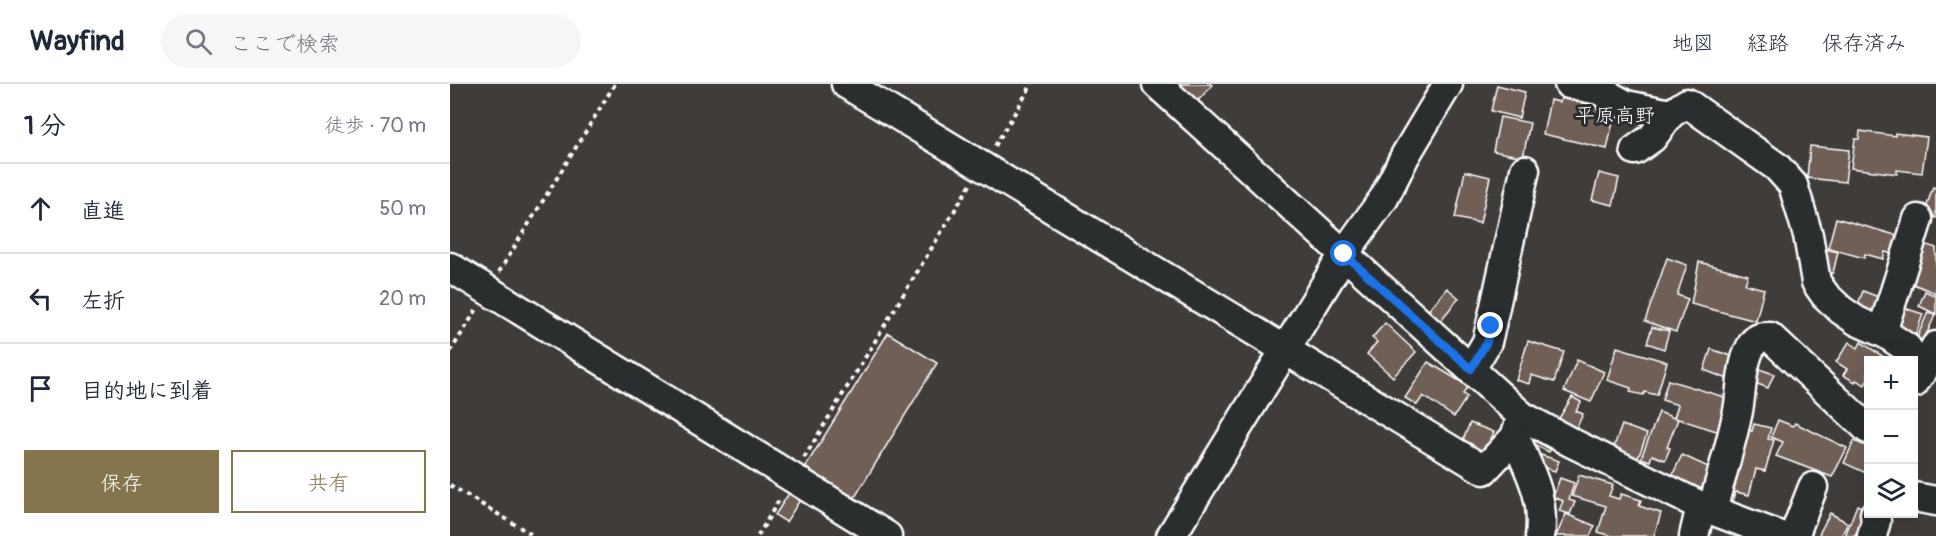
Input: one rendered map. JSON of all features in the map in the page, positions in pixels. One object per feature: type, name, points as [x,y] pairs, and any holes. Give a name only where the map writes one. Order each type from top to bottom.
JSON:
[{"type":"street","points":[[846,84],[1484,470],[1519,427]]},
{"type":"street","points":[[1157,84],[1471,369],[1519,427],[1539,494],[1542,512],[1540,536]]},
{"type":"street","points":[[1171,536],[1344,254],[1384,198],[1405,156],[1448,84]]},
{"type":"street","points":[[1569,84],[1599,90],[1626,105],[1683,100],[1777,167],[1793,185],[1808,235],[1816,282],[1825,295],[1841,310],[1907,348],[1921,384]]},
{"type":"street","points":[[1635,150],[1652,138],[1683,100]]},
{"type":"street","points":[[1471,369],[1487,342],[1525,170]]},
{"type":"street","points":[[1881,332],[1918,219]]},
{"type":"street","points":[[450,267],[887,536]]},
{"type":"street","points":[[1694,536],[1732,437],[1744,368],[1752,344],[1757,339],[1770,338],[1864,424]]},
{"type":"street","points":[[1921,384],[1936,346]]},
{"type":"street","points":[[1519,427],[1572,443],[1706,508],[1780,536]]},
{"type":"street","points":[[1794,536],[1813,487]]},
{"type":"street","points":[[1918,498],[1936,501]]},
{"type":"street","points":[[1872,536],[1876,518]]},
{"type":"path","points":[[450,352],[615,84]]},
{"type":"path","points":[[758,536],[1032,84]]},
{"type":"path","points":[[450,485],[534,536]]},
{"type":"building","points":[[1176,84],[1211,84],[1212,85],[1195,104]]},
{"type":"building","points":[[1497,85],[1525,92],[1519,118],[1491,111]]},
{"type":"building","points":[[1561,98],[1597,106],[1597,109],[1615,113],[1607,149],[1543,134],[1550,100],[1560,102]]},
{"type":"building","points":[[1500,117],[1530,123],[1523,157],[1493,151]]},
{"type":"building","points":[[1860,131],[1895,136],[1895,133],[1927,137],[1922,173],[1897,170],[1897,174],[1851,168],[1855,139],[1859,139]]},
{"type":"building","points":[[1810,146],[1849,150],[1845,182],[1807,178]]},
{"type":"building","points":[[1465,171],[1490,177],[1480,223],[1455,218]]},
{"type":"building","points":[[1599,173],[1619,178],[1613,205],[1592,200]]},
{"type":"building","points":[[1933,187],[1936,188],[1936,218],[1924,214]]},
{"type":"building","points":[[1836,218],[1906,238],[1901,256],[1885,252],[1883,259],[1865,254],[1864,258],[1828,248]]},
{"type":"building","points":[[1919,242],[1936,248],[1936,293],[1905,281]]},
{"type":"building","points":[[1820,248],[1838,252],[1833,273],[1818,270]]},
{"type":"building","points":[[1667,258],[1687,265],[1677,295],[1688,299],[1676,332],[1645,321]]},
{"type":"building","points":[[1699,262],[1748,275],[1745,284],[1764,289],[1756,321],[1691,304]]},
{"type":"building","points":[[1447,288],[1459,298],[1440,321],[1428,311]]},
{"type":"building","points":[[1863,291],[1886,300],[1877,323],[1854,314]]},
{"type":"building","points":[[1925,291],[1936,296],[1936,314],[1919,306]]},
{"type":"building","points":[[1898,306],[1923,314],[1916,334],[1891,327]]},
{"type":"building","points":[[1928,312],[1935,315],[1920,349],[1913,347]]},
{"type":"building","points":[[1385,323],[1416,352],[1393,377],[1367,354],[1377,342],[1372,338]]},
{"type":"building","points":[[1652,327],[1669,331],[1664,349],[1647,343]]},
{"type":"building","points":[[888,333],[937,363],[852,502],[802,472]]},
{"type":"building","points":[[1528,341],[1564,352],[1554,382],[1531,375],[1529,384],[1516,380]]},
{"type":"building","points":[[1849,342],[1858,348],[1861,342],[1882,356],[1864,356],[1864,384],[1843,375],[1847,369],[1836,362]]},
{"type":"building","points":[[1617,347],[1667,362],[1657,395],[1630,392],[1631,388],[1607,380]]},
{"type":"building","points":[[1711,349],[1740,359],[1733,381],[1704,370]]},
{"type":"building","points":[[1577,360],[1604,372],[1591,402],[1564,391]]},
{"type":"building","points":[[1428,362],[1468,386],[1463,394],[1467,397],[1454,417],[1423,396],[1417,405],[1405,398]]},
{"type":"building","points":[[1750,366],[1774,374],[1768,388],[1745,379]]},
{"type":"building","points":[[1668,380],[1731,399],[1726,434],[1675,418],[1678,419],[1667,447],[1670,448],[1665,460],[1652,455],[1650,461],[1641,458],[1659,412],[1674,418],[1678,405],[1662,400]]},
{"type":"building","points":[[1572,397],[1581,402],[1576,411],[1583,414],[1576,429],[1558,420]]},
{"type":"building","points":[[1778,420],[1793,426],[1795,423],[1847,448],[1832,477],[1776,456],[1783,442],[1771,437]]},
{"type":"building","points":[[1470,423],[1494,432],[1485,452],[1462,442]]},
{"type":"building","points":[[1754,424],[1771,428],[1768,439],[1774,440],[1765,471],[1756,469],[1749,495],[1736,492],[1733,502],[1722,499],[1740,428],[1752,431]]},
{"type":"building","points":[[1622,425],[1647,434],[1638,458],[1613,449]]},
{"type":"building","points":[[1535,437],[1552,446],[1549,452],[1532,444]]},
{"type":"building","points":[[1854,441],[1864,445],[1864,472],[1844,463]]},
{"type":"building","points":[[1541,455],[1559,461],[1555,471],[1537,465]]},
{"type":"building","points":[[1682,455],[1717,471],[1706,496],[1670,480]]},
{"type":"building","points":[[1579,475],[1613,485],[1609,496],[1619,499],[1621,494],[1641,500],[1639,506],[1661,513],[1654,536],[1612,536],[1598,532],[1606,506],[1572,496]]},
{"type":"building","points":[[1560,478],[1574,483],[1569,500],[1575,502],[1570,514],[1559,511],[1563,501],[1553,497]]},
{"type":"building","points":[[791,490],[802,497],[786,522],[775,515]]},
{"type":"building","points":[[1857,505],[1864,508],[1864,516],[1855,536],[1845,536]]},
{"type":"building","points":[[1830,513],[1848,523],[1841,536],[1818,536]]},
{"type":"building","points":[[1566,514],[1595,526],[1590,536],[1556,536]]},
{"type":"district","name":"平原高野","points":[[1615,115]]},
{"type":"route","points":[[1344,254],[1471,369],[1487,342],[1491,326]]}]
